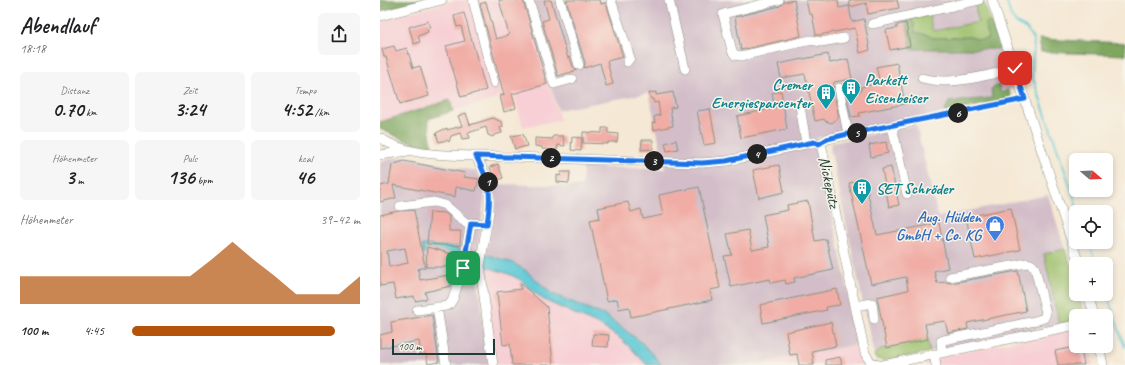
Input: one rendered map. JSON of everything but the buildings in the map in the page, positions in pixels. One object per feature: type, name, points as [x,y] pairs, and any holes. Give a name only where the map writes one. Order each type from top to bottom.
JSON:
[{"type":"street","points":[[380,16],[442,0]]},
{"type":"street","points":[[473,0],[494,83]]},
{"type":"street","points":[[529,0],[554,84],[572,79]]},
{"type":"street","points":[[560,0],[580,65]]},
{"type":"street","points":[[611,0],[630,58],[627,62]]},
{"type":"street","points":[[669,0],[685,69]]},
{"type":"street","points":[[779,0],[723,14],[732,52],[735,55],[741,56],[811,40],[821,42],[844,38]]},
{"type":"street","points":[[872,24],[979,0]]},
{"type":"street","points":[[992,0],[1077,257]]},
{"type":"street","points":[[922,78],[939,81],[954,80],[995,74],[1015,68]]},
{"type":"street","points":[[839,88],[848,134]]},
{"type":"street","points":[[800,106],[806,144]]},
{"type":"street","points":[[819,144],[827,139],[911,122]]},
{"type":"street","points":[[892,126],[906,194]]},
{"type":"street","points":[[381,140],[413,151]]},
{"type":"street","name":"Nickepütz","points":[[413,151],[476,156],[702,163],[726,161],[814,142],[819,144],[822,148],[830,183],[865,352],[867,358],[872,363],[879,365]]},
{"type":"street","points":[[380,155],[413,151]]},
{"type":"street","points":[[476,156],[488,183],[490,202],[480,266],[493,365]]},
{"type":"street","points":[[400,206],[434,202],[446,205],[466,223],[487,224]]},
{"type":"street","points":[[417,310],[446,306],[450,304],[463,268],[471,223]]},
{"type":"street","points":[[936,365],[940,345],[944,340],[1035,321],[1044,318],[1046,313],[1035,268],[1031,264],[1027,263],[950,277]]},
{"type":"street","points":[[856,306],[872,303],[874,319]]},
{"type":"street","points":[[437,307],[446,365]]},
{"type":"street","points":[[1035,321],[1037,333]]},
{"type":"street","points":[[883,365],[904,363],[938,354],[1069,326]]},
{"type":"path","points":[[911,122],[1025,99]]},
{"type":"shaded area","points":[[456,0],[525,0],[560,120],[523,127],[513,91],[496,96],[497,99],[453,111],[450,100],[380,122],[380,21]]},
{"type":"shaded area","points":[[525,0],[983,0],[984,3],[975,6],[979,22],[933,32],[906,20],[939,49],[1000,49],[1013,88],[1001,93],[999,86],[992,98],[949,102],[944,113],[816,138],[859,344],[747,365],[662,365],[641,342],[606,316],[552,294],[525,270],[485,254],[489,241],[496,202],[493,184],[582,186],[583,167],[665,169],[649,93],[558,110]]},
{"type":"shaded area","points":[[916,125],[938,217],[1048,195],[1065,249],[1044,254],[1059,324],[930,352],[927,339],[882,349],[874,355],[830,147],[832,143]]},
{"type":"shaded area","points":[[405,157],[475,171],[481,178],[485,192],[476,265],[489,365],[380,365],[380,163],[391,158]]},
{"type":"shaded area","points":[[484,266],[509,274],[519,279],[544,300],[601,326],[621,339],[647,365],[497,365]]},
{"type":"shaded area","points":[[1069,329],[1069,353],[1091,353],[1093,365],[901,365]]},
{"type":"shaded area","points":[[859,344],[863,361],[866,365],[747,364]]},
{"type":"green space","points":[[380,0],[423,0],[382,11]]},
{"type":"green space","points":[[984,3],[991,22],[987,22],[985,24],[988,39],[981,40],[969,37],[932,38],[930,36],[915,32],[914,24],[911,19],[929,15],[933,31],[978,22],[975,5]]},
{"type":"green space","points":[[911,19],[914,24],[915,32],[930,36],[932,38],[971,37],[980,40],[988,39],[985,24],[987,22],[991,22],[1000,49],[911,49],[906,20]]},
{"type":"green space","points":[[1039,39],[1125,43],[1125,55],[1041,52]]},
{"type":"green space","points":[[999,85],[1001,93],[1008,90],[1011,95],[1010,99],[944,113],[949,102],[992,98],[991,89]]},
{"type":"green space","points":[[450,100],[453,111],[428,119],[432,147],[407,141],[380,129],[380,122]]},
{"type":"green space","points":[[1065,249],[1069,260],[1069,301],[1080,301],[1082,309],[1069,309],[1069,322],[1059,324],[1044,254]]},
{"type":"green space","points":[[927,339],[930,352],[883,361],[875,358],[874,355],[882,349]]},
{"type":"water","points":[[422,245],[458,247],[458,249],[465,250],[463,257],[453,254],[434,252],[423,253]]},
{"type":"water","points":[[485,254],[513,263],[525,270],[552,294],[606,316],[641,342],[662,365],[647,365],[621,339],[601,326],[544,300],[519,279],[509,274],[484,266]]},
{"type":"waterway","points":[[1006,0],[1011,16],[1016,23],[1027,29],[1034,41],[1032,75],[1077,205]]},
{"type":"waterway","points":[[1091,249],[1094,257]]},
{"type":"waterway","points":[[1109,301],[1125,347]]},
{"type":"place","name":"Parkett Eisenbeiser","points":[[851,105]]},
{"type":"place","name":"Cremer Energiesparcenter","points":[[826,110]]},
{"type":"place","name":"SET Schröder","points":[[862,205]]},
{"type":"place","name":"Aug. Hülden GmbH + Co. KG","points":[[995,242]]},
{"type":"route","points":[[463,268],[468,248],[471,223],[487,224],[489,211],[490,202],[488,183],[476,156],[702,163],[726,161],[814,142],[819,144],[827,139],[848,134],[1025,99],[1015,68]]}]
